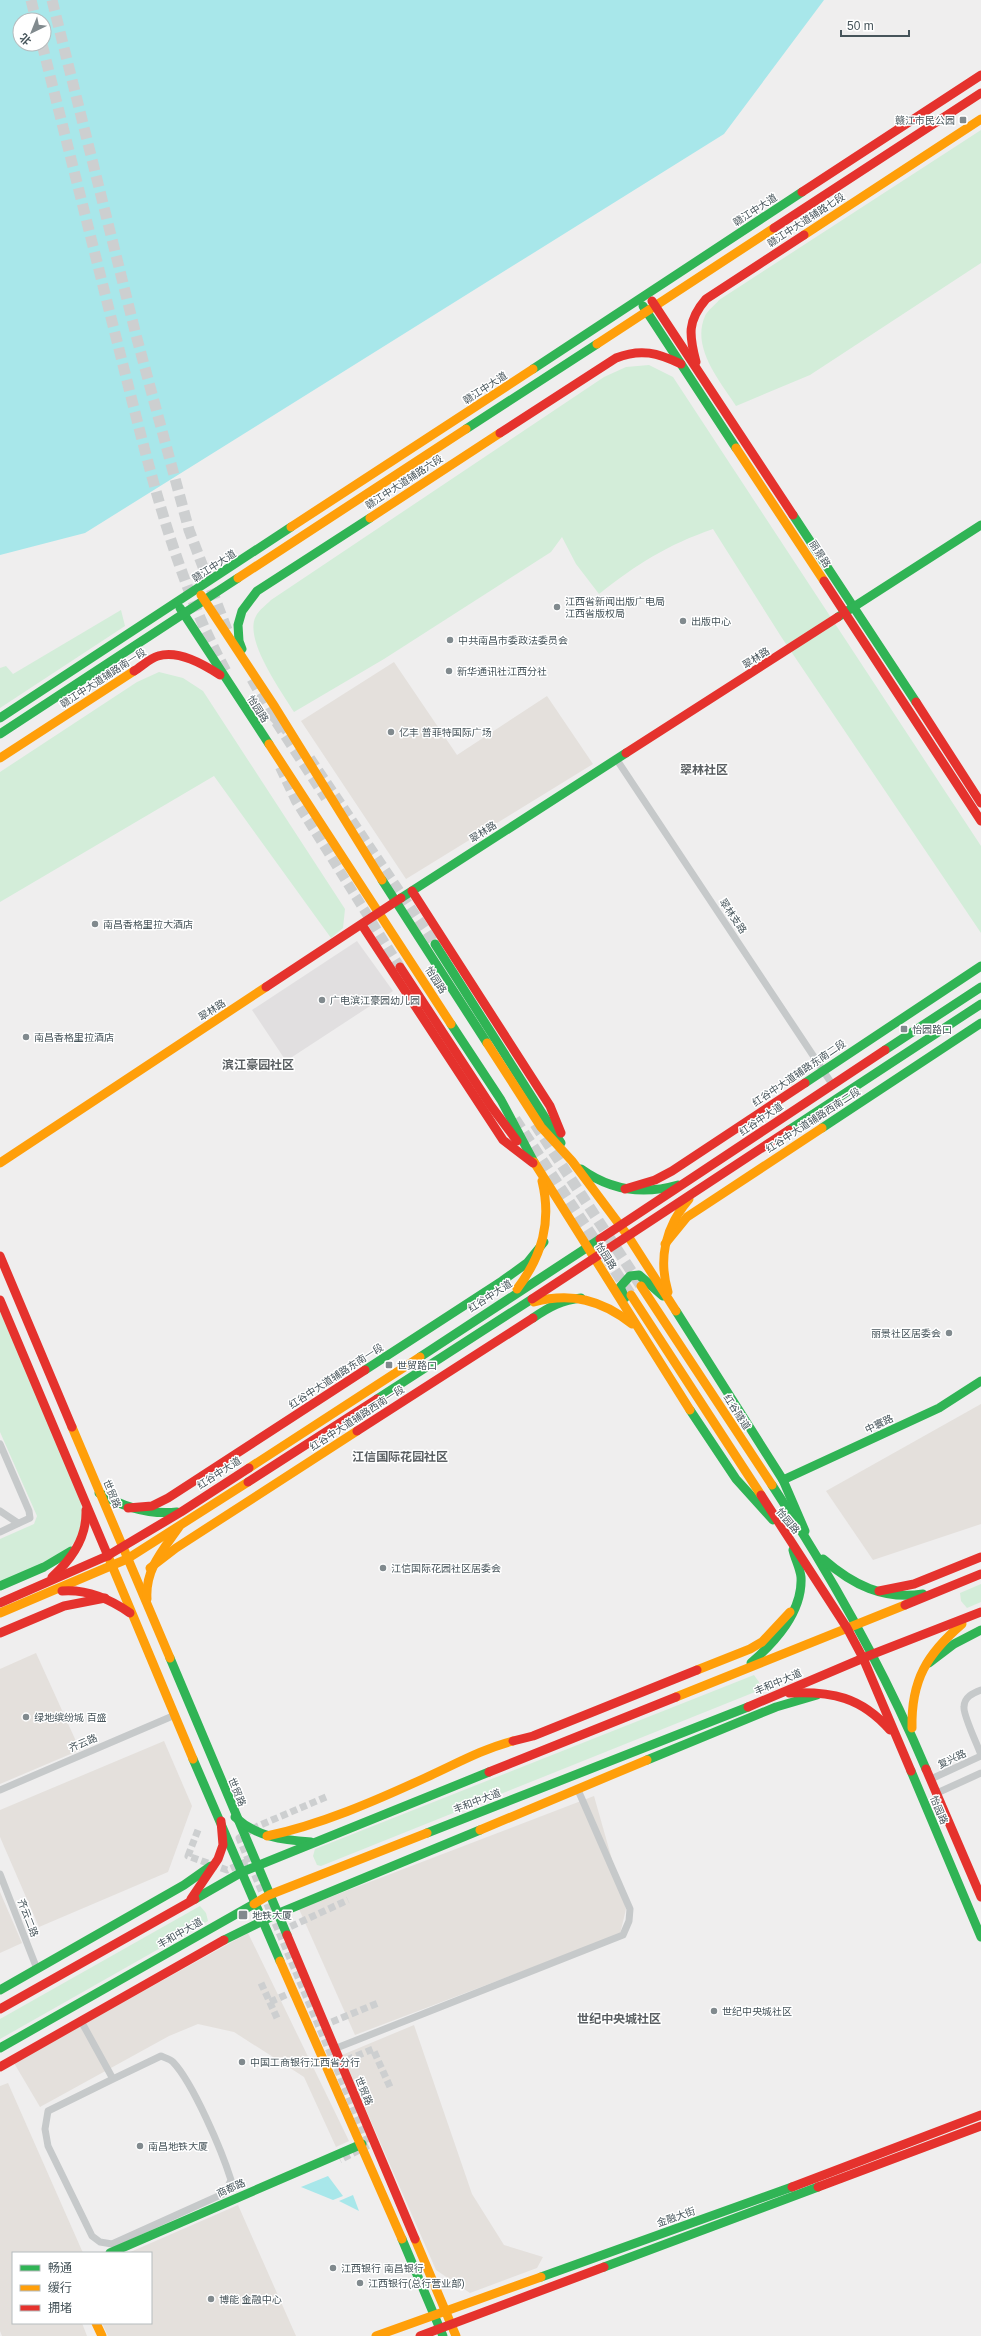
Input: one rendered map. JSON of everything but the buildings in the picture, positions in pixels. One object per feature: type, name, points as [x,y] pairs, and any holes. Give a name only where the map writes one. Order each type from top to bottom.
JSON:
[{"type":"main road","name":"赣江中大道","points":[[0,718],[198,590],[981,75]]},
{"type":"main road","points":[[0,734],[981,93]]},
{"type":"main road","name":"赣江中大道辅路七段","points":[[697,368],[690,328],[697,309],[706,299],[981,119]]},
{"type":"main road","name":"丽景路","points":[[647,294],[854,607],[981,803]]},
{"type":"main road","name":"丽景路","points":[[639,300],[846,613],[981,821]]},
{"type":"main road","name":"赣江中大道辅路六段","points":[[275,707],[241,647],[237,633],[238,617],[242,609],[257,591],[616,358],[630,352],[644,350],[655,352],[682,364]]},
{"type":"main road","name":"翠林路","points":[[0,1163],[395,902],[981,525]]},
{"type":"main road","name":"怡园路","points":[[198,590],[275,707],[395,902],[541,1127],[572,1161],[621,1224],[783,1480],[814,1550],[857,1623],[912,1735],[981,1897]]},
{"type":"main road","name":"怡园路","points":[[177,603],[501,1100],[536,1165],[646,1342],[736,1479],[788,1536],[847,1628],[863,1658],[981,1937]]},
{"type":"main road","name":"赣江中大道辅路南一段","points":[[0,758],[157,656],[175,655],[189,657],[207,666],[225,678]]},
{"type":"main road","points":[[412,891],[550,1106],[572,1161]]},
{"type":"main road","points":[[362,925],[503,1140],[536,1165]]},
{"type":"main road","points":[[435,944],[572,1161],[596,1179],[625,1189],[649,1191],[672,1187],[694,1178]]},
{"type":"main road","name":"红谷中大道辅路东南二段","points":[[625,1189],[655,1180],[672,1171],[822,1070],[981,966]]},
{"type":"main road","points":[[400,967],[491,1106],[536,1165],[546,1194],[547,1218],[544,1242],[536,1262],[510,1296]]},
{"type":"main road","name":"红谷中大道","points":[[0,1603],[107,1556],[181,1512],[510,1296],[694,1178],[832,1084],[981,987]]},
{"type":"main road","points":[[0,1613],[112,1567],[127,1558],[511,1313],[981,1004]]},
{"type":"main road","name":"红谷中大道辅路西南二段","points":[[665,1244],[687,1217],[981,1023]]},
{"type":"main road","points":[[673,1305],[666,1286],[663,1265],[665,1244],[672,1223],[699,1189]]},
{"type":"main road","name":"红谷中大道辅路东南一段","points":[[128,1508],[152,1506],[168,1498],[502,1281],[528,1263],[544,1242]]},
{"type":"main road","name":"世贸路","points":[[0,1256],[235,1817],[456,2336]]},
{"type":"main road","points":[[646,1342],[620,1287],[630,1276],[639,1275],[673,1305]]},
{"type":"main road","name":"红谷隧道","points":[[641,1286],[814,1550]]},
{"type":"main road","points":[[631,1295],[788,1536],[801,1576],[799,1592],[786,1624],[774,1641],[743,1670]]},
{"type":"main road","points":[[511,1313],[527,1304],[545,1298],[563,1296],[581,1298],[601,1303],[619,1313],[634,1326],[646,1342]]},
{"type":"main road","name":"红谷中大道辅路西南一段","points":[[150,1568],[176,1548],[552,1305],[565,1300],[581,1298]]},
{"type":"main road","points":[[0,1300],[131,1614],[221,1821],[254,1904],[362,2144],[441,2332]]},
{"type":"main road","name":"中寰路","points":[[783,1480],[939,1408],[981,1381]]},
{"type":"main road","points":[[99,1492],[128,1508],[166,1514],[181,1512]]},
{"type":"main road","points":[[46,1583],[59,1571],[81,1541],[87,1518],[84,1501]]},
{"type":"main road","points":[[149,1611],[145,1590],[150,1568],[181,1524]]},
{"type":"main road","points":[[0,1586],[61,1558],[81,1541]]},
{"type":"main road","points":[[814,1550],[841,1575],[871,1591],[895,1596],[920,1594],[947,1588]]},
{"type":"main road","points":[[871,1591],[892,1590],[914,1584],[981,1557]]},
{"type":"main road","points":[[0,2009],[242,1872],[981,1574]]},
{"type":"main road","points":[[46,1594],[71,1589],[116,1602],[131,1614]]},
{"type":"main road","points":[[0,1633],[84,1598],[105,1598]]},
{"type":"main road","points":[[267,1836],[300,1829],[424,1779],[494,1746],[533,1736],[750,1649],[762,1642],[794,1607]]},
{"type":"main road","name":"丰和中大道","points":[[0,2048],[268,1895],[766,1700],[863,1658],[981,1612]]},
{"type":"main road","points":[[912,1735],[910,1713],[913,1692],[920,1671],[934,1650],[972,1616]]},
{"type":"main road","points":[[920,1671],[946,1648],[981,1630]]},
{"type":"main road","points":[[766,1700],[789,1693],[815,1691],[840,1695],[857,1702],[873,1712],[897,1740]]},
{"type":"main road","points":[[0,2067],[226,1939],[276,1914],[776,1708],[812,1696],[840,1695]]},
{"type":"main road","points":[[235,1817],[246,1828],[267,1836],[283,1840],[316,1842]]},
{"type":"main road","points":[[188,1903],[208,1878],[218,1860],[223,1845],[221,1821]]},
{"type":"main road","points":[[0,1990],[203,1874],[218,1860]]},
{"type":"main road","name":"金融大街","points":[[376,2336],[445,2310],[736,2208],[981,2115]]},
{"type":"main road","points":[[420,2336],[441,2332],[451,2325],[981,2126]]},
{"type":"main road","name":"商都路","points":[[112,2252],[362,2144]]},
{"type":"main road","points":[[96,2324],[102,2336]]},
{"type":"street","name":"翠林支路","points":[[617,760],[832,1084]]},
{"type":"street","points":[[0,1444],[29,1511],[30,1518],[0,1532]]},
{"type":"street","points":[[0,1511],[18,1523]]},
{"type":"street","name":"复兴路","points":[[931,1779],[981,1756],[964,1708],[966,1699],[972,1694],[981,1690]]},
{"type":"street","name":"齐云路","points":[[0,1790],[175,1715]]},
{"type":"street","points":[[937,1793],[981,1773]]},
{"type":"street","points":[[334,2049],[623,1935],[629,1921],[630,1909],[578,1790]]},
{"type":"street","name":"齐云二路","points":[[0,1874],[37,1969]]},
{"type":"street","points":[[81,2021],[113,2080]]},
{"type":"street","points":[[162,2056],[171,2060],[185,2077],[226,2162],[231,2180],[225,2193],[112,2244],[100,2242],[92,2236],[48,2146],[44,2129],[48,2111],[113,2080],[162,2056]]},
{"type":"shaded area","points":[[394,662],[457,755],[547,696],[593,764],[406,879],[301,721]]},
{"type":"shaded area","name":"广电滨江豪园幼儿园","points":[[357,941],[393,991],[286,1061],[252,1010]]},
{"type":"shaded area","points":[[981,1404],[981,1524],[873,1560],[826,1491]]},
{"type":"shaded area","name":"绿地缤纷城 百盛","points":[[36,1653],[80,1750],[0,1784],[0,1669]]},
{"type":"shaded area","points":[[164,1741],[192,1806],[168,1872],[39,1927],[0,1837],[0,1810]]},
{"type":"shaded area","points":[[594,1796],[626,1909],[620,1934],[355,2035],[299,1909]]},
{"type":"shaded area","points":[[0,1892],[22,1943],[0,1953]]},
{"type":"shaded area","points":[[248,1933],[349,2141],[336,2147],[304,2077],[234,2032],[198,2024],[169,2036],[40,2107],[14,2063]]},
{"type":"shaded area","points":[[414,2025],[472,2194],[504,2245],[543,2257],[537,2268],[470,2293],[436,2270],[342,2055]]},
{"type":"shaded area","points":[[8,2083],[83,2252],[12,2252],[12,2324],[82,2324],[87,2336],[2,2336],[0,2331],[0,2086]]},
{"type":"shaded area","name":"博能 金融中心","points":[[238,2205],[296,2336],[108,2336],[102,2324],[152,2324],[152,2252],[130,2252]]},
{"type":"green space","points":[[981,130],[981,263],[810,375],[736,406],[715,375],[704,352],[702,328],[705,316],[710,310],[719,300]]},
{"type":"green space","points":[[649,365],[673,377],[981,846],[981,933],[782,638],[713,529],[696,535],[653,556],[626,573],[599,594],[576,564],[562,537],[551,552],[384,659],[294,712],[273,679],[259,651],[253,626],[257,614],[271,600],[604,377],[626,367]]},
{"type":"green space","points":[[121,610],[125,626],[0,708],[0,668],[6,666],[13,674]]},
{"type":"green space","points":[[159,672],[183,678],[203,691],[345,909],[343,928],[331,938],[214,776],[0,902],[0,772],[137,682]]},
{"type":"green space","points":[[0,1309],[79,1494],[82,1508],[82,1523],[77,1538],[67,1552],[0,1583],[0,1539],[34,1524],[37,1516],[0,1432]]},
{"type":"green space","points":[[981,1584],[981,1602],[967,1608],[961,1601],[960,1593]]},
{"type":"green space","points":[[754,1675],[759,1682],[760,1690],[321,1866],[317,1865],[313,1856],[315,1849]]},
{"type":"green space","points":[[200,1906],[206,1913],[208,1921],[0,2039],[0,2019]]},
{"type":"water","points":[[0,0],[824,0],[724,134],[85,533],[0,555]]},
{"type":"water","points":[[328,2176],[343,2196],[333,2200],[301,2187]]},
{"type":"water","points":[[353,2195],[359,2211],[339,2201]]},
{"type":"tunnel","points":[[31,0],[34,12]]},
{"type":"tunnel","points":[[52,0],[136,335],[189,530],[227,630]]},
{"type":"tunnel","points":[[44,52],[154,484],[166,524],[193,601],[209,638],[228,675]]},
{"type":"tunnel","points":[[252,679],[272,715],[326,798]]},
{"type":"tunnel","points":[[272,715],[287,731]]},
{"type":"tunnel","points":[[310,758],[435,944]]},
{"type":"tunnel","points":[[280,767],[296,801],[400,967]]},
{"type":"tunnel","points":[[515,1119],[631,1295]]},
{"type":"tunnel","points":[[535,1124],[641,1286]]},
{"type":"tunnel","points":[[326,1797],[258,1826],[239,1838],[369,2145],[340,2160]]},
{"type":"tunnel","points":[[198,1830],[188,1856],[227,1870],[248,1861]]},
{"type":"tunnel","points":[[281,1931],[348,1900]]},
{"type":"tunnel","points":[[261,1983],[277,2018]]},
{"type":"tunnel","points":[[270,2002],[297,1990]]},
{"type":"tunnel","points":[[322,2026],[378,2003]]},
{"type":"tunnel","points":[[337,2064],[373,2049],[390,2087]]},
{"type":"traffic: fast","points":[[533,369],[802,192]]},
{"type":"traffic: fast","points":[[643,306],[736,448]]},
{"type":"traffic: fast","points":[[466,429],[597,344]]},
{"type":"traffic: fast","points":[[793,515],[916,702]]},
{"type":"traffic: fast","points":[[242,649],[239,641],[238,625],[242,611],[257,591],[370,518]]},
{"type":"traffic: fast","points":[[838,617],[981,525]]},
{"type":"traffic: fast","points":[[0,718],[291,527]]},
{"type":"traffic: fast","points":[[0,734],[238,578]]},
{"type":"traffic: fast","points":[[180,608],[269,744]]},
{"type":"traffic: fast","points":[[401,898],[626,753]]},
{"type":"traffic: fast","points":[[382,880],[487,1043]]},
{"type":"traffic: fast","points":[[435,944],[561,1143]]},
{"type":"traffic: fast","points":[[805,1083],[981,966]]},
{"type":"traffic: fast","points":[[885,1050],[981,987]]},
{"type":"traffic: fast","points":[[789,1130],[981,1004]]},
{"type":"traffic: fast","points":[[822,1128],[981,1023]]},
{"type":"traffic: fast","points":[[451,1024],[501,1100],[534,1162]]},
{"type":"traffic: fast","points":[[581,1169],[603,1182],[627,1189],[652,1190],[678,1185]]},
{"type":"traffic: fast","points":[[420,1357],[600,1239]]},
{"type":"traffic: fast","points":[[365,1370],[502,1281],[527,1263],[544,1242]]},
{"type":"traffic: fast","points":[[625,1298],[620,1287],[630,1276],[639,1275],[663,1296]]},
{"type":"traffic: fast","points":[[533,1318],[556,1305],[568,1300],[581,1298]]},
{"type":"traffic: fast","points":[[377,1399],[532,1299]]},
{"type":"traffic: fast","points":[[676,1311],[783,1480],[805,1531]]},
{"type":"traffic: fast","points":[[783,1480],[939,1408],[981,1381]]},
{"type":"traffic: fast","points":[[690,1410],[736,1479],[773,1520]]},
{"type":"traffic: fast","points":[[772,1485],[836,1588],[855,1623],[892,1695],[926,1769]]},
{"type":"traffic: fast","points":[[99,1493],[136,1509],[166,1513],[177,1512]]},
{"type":"traffic: fast","points":[[751,1663],[778,1636],[786,1625],[797,1602],[801,1577],[793,1550]]},
{"type":"traffic: fast","points":[[0,1586],[44,1567],[71,1551]]},
{"type":"traffic: fast","points":[[823,1559],[857,1583],[869,1588],[895,1595],[923,1594]]},
{"type":"traffic: fast","points":[[929,1663],[954,1644],[981,1630]]},
{"type":"traffic: fast","points":[[170,1658],[287,1935]]},
{"type":"traffic: fast","points":[[647,1760],[776,1707],[817,1695]]},
{"type":"traffic: fast","points":[[427,1833],[748,1707]]},
{"type":"traffic: fast","points":[[193,1759],[280,1961]]},
{"type":"traffic: fast","points":[[911,1771],[981,1937]]},
{"type":"traffic: fast","points":[[195,1899],[242,1872],[489,1772]]},
{"type":"traffic: fast","points":[[235,1817],[252,1829],[270,1836],[311,1842]]},
{"type":"traffic: fast","points":[[224,1940],[277,1914],[480,1830]]},
{"type":"traffic: fast","points":[[0,1990],[184,1885],[211,1866]]},
{"type":"traffic: fast","points":[[0,2048],[254,1904]]},
{"type":"traffic: fast","points":[[112,2252],[362,2144]]},
{"type":"traffic: fast","points":[[541,2277],[792,2187]]},
{"type":"traffic: fast","points":[[604,2267],[818,2187]]},
{"type":"traffic: fast","points":[[402,2239],[443,2336]]},
{"type":"traffic: slow","points":[[804,235],[981,119]]},
{"type":"traffic: slow","points":[[597,344],[774,228]]},
{"type":"traffic: slow","points":[[291,527],[533,369]]},
{"type":"traffic: slow","points":[[238,578],[466,429]]},
{"type":"traffic: slow","points":[[370,518],[500,433]]},
{"type":"traffic: slow","points":[[736,448],[824,581]]},
{"type":"traffic: slow","points":[[201,595],[275,707],[382,880]]},
{"type":"traffic: slow","points":[[0,758],[134,671]]},
{"type":"traffic: slow","points":[[269,744],[451,1024]]},
{"type":"traffic: slow","points":[[0,1163],[266,987]]},
{"type":"traffic: slow","points":[[487,1043],[541,1127],[572,1161],[628,1236],[676,1311]]},
{"type":"traffic: slow","points":[[665,1244],[687,1217],[822,1128]]},
{"type":"traffic: slow","points":[[534,1162],[690,1410]]},
{"type":"traffic: slow","points":[[517,1289],[533,1264],[543,1238],[546,1211],[542,1181]]},
{"type":"traffic: slow","points":[[668,1292],[664,1267],[666,1243],[675,1220],[689,1199]]},
{"type":"traffic: slow","points":[[641,1286],[772,1485]]},
{"type":"traffic: slow","points":[[631,1295],[761,1495]]},
{"type":"traffic: slow","points":[[534,1302],[561,1298],[586,1300],[609,1309],[632,1324]]},
{"type":"traffic: slow","points":[[249,1468],[420,1357]]},
{"type":"traffic: slow","points":[[72,1427],[170,1658]]},
{"type":"traffic: slow","points":[[150,1568],[176,1548],[357,1431]]},
{"type":"traffic: slow","points":[[0,1613],[127,1559],[248,1482]]},
{"type":"traffic: slow","points":[[147,1599],[147,1588],[152,1569],[161,1552],[179,1527]]},
{"type":"traffic: slow","points":[[108,1556],[193,1759]]},
{"type":"traffic: slow","points":[[676,1697],[905,1605]]},
{"type":"traffic: slow","points":[[697,1670],[750,1649],[762,1642],[790,1612]]},
{"type":"traffic: slow","points":[[912,1728],[914,1696],[924,1669],[939,1646],[962,1624]]},
{"type":"traffic: slow","points":[[267,1836],[307,1826],[347,1812],[406,1787],[479,1753],[513,1741]]},
{"type":"traffic: slow","points":[[480,1830],[647,1760]]},
{"type":"traffic: slow","points":[[254,1904],[269,1895],[427,1833]]},
{"type":"traffic: slow","points":[[280,1961],[402,2239]]},
{"type":"traffic: slow","points":[[415,2239],[456,2336]]},
{"type":"traffic: slow","points":[[376,2336],[541,2277]]},
{"type":"traffic: slow","points":[[96,2324],[102,2336]]},
{"type":"traffic: jam","points":[[802,192],[981,75]]},
{"type":"traffic: jam","points":[[774,228],[981,93]]},
{"type":"traffic: jam","points":[[696,362],[692,344],[691,329],[695,314],[706,299],[804,235]]},
{"type":"traffic: jam","points":[[652,301],[793,515]]},
{"type":"traffic: jam","points":[[500,433],[616,358],[633,353],[649,353],[665,357],[681,364]]},
{"type":"traffic: jam","points":[[824,581],[981,821]]},
{"type":"traffic: jam","points":[[626,753],[838,617]]},
{"type":"traffic: jam","points":[[134,671],[155,657],[174,655],[190,659],[220,675]]},
{"type":"traffic: jam","points":[[916,702],[981,803]]},
{"type":"traffic: jam","points":[[412,891],[550,1106],[561,1133]]},
{"type":"traffic: jam","points":[[266,987],[401,898]]},
{"type":"traffic: jam","points":[[362,925],[503,1140],[533,1163]]},
{"type":"traffic: jam","points":[[400,967],[491,1106],[517,1141]]},
{"type":"traffic: jam","points":[[600,1239],[885,1050]]},
{"type":"traffic: jam","points":[[625,1189],[655,1180],[672,1171],[805,1083]]},
{"type":"traffic: jam","points":[[532,1299],[789,1130]]},
{"type":"traffic: jam","points":[[0,1256],[72,1427]]},
{"type":"traffic: jam","points":[[0,1300],[108,1556]]},
{"type":"traffic: jam","points":[[357,1431],[533,1318]]},
{"type":"traffic: jam","points":[[128,1508],[152,1506],[168,1498],[365,1370]]},
{"type":"traffic: jam","points":[[248,1482],[377,1399]]},
{"type":"traffic: jam","points":[[0,1603],[107,1556],[181,1512],[249,1468]]},
{"type":"traffic: jam","points":[[761,1495],[847,1628],[863,1658],[911,1771]]},
{"type":"traffic: jam","points":[[52,1577],[66,1563],[77,1547],[84,1530],[86,1510]]},
{"type":"traffic: jam","points":[[879,1591],[914,1584],[981,1557]]},
{"type":"traffic: jam","points":[[905,1605],[981,1574]]},
{"type":"traffic: jam","points":[[62,1591],[89,1593],[106,1599],[130,1613]]},
{"type":"traffic: jam","points":[[0,1633],[64,1606],[105,1598]]},
{"type":"traffic: jam","points":[[748,1707],[873,1654],[981,1612]]},
{"type":"traffic: jam","points":[[513,1741],[533,1736],[697,1670]]},
{"type":"traffic: jam","points":[[789,1693],[819,1693],[845,1698],[868,1710],[890,1730]]},
{"type":"traffic: jam","points":[[489,1772],[676,1697]]},
{"type":"traffic: jam","points":[[926,1769],[981,1897]]},
{"type":"traffic: jam","points":[[191,1899],[218,1859],[223,1845],[221,1821]]},
{"type":"traffic: jam","points":[[0,2009],[195,1899]]},
{"type":"traffic: jam","points":[[287,1935],[415,2239]]},
{"type":"traffic: jam","points":[[0,2067],[224,1940]]},
{"type":"traffic: jam","points":[[792,2187],[981,2115]]},
{"type":"traffic: jam","points":[[818,2187],[981,2126]]},
{"type":"traffic: jam","points":[[420,2336],[604,2267]]},
{"type":"place","name":"赣江市民公园","points":[[963,120]]},
{"type":"place","name":"江西省新闻出版广电局 江西省版权局","points":[[557,607]]},
{"type":"place","name":"出版中心","points":[[683,621]]},
{"type":"place","name":"中共南昌市委政法委员会","points":[[450,640]]},
{"type":"place","name":"新华通讯社江西分社","points":[[449,671]]},
{"type":"place","name":"亿丰 普菲特国际广场","points":[[391,732]]},
{"type":"place","name":"南昌香格里拉大酒店","points":[[95,924]]},
{"type":"place","name":"广电滨江豪园幼儿园","points":[[322,1000]]},
{"type":"place","name":"怡园路口","points":[[904,1029]]},
{"type":"place","name":"南昌香格里拉酒店","points":[[26,1037]]},
{"type":"place","name":"丽景社区居委会","points":[[949,1333]]},
{"type":"place","name":"世贸路口","points":[[389,1365]]},
{"type":"place","name":"江信国际花园社区居委会","points":[[383,1568]]},
{"type":"place","name":"绿地缤纷城 百盛","points":[[26,1717]]},
{"type":"place","name":"地铁大厦","points":[[243,1915]]},
{"type":"place","name":"世纪中央城社区","points":[[714,2011]]},
{"type":"place","name":"中国工商银行江西省分行","points":[[242,2062]]},
{"type":"place","name":"南昌地铁大厦","points":[[140,2146]]},
{"type":"place","name":"江西银行 南昌银行","points":[[333,2268]]},
{"type":"place","name":"江西银行(总行营业部)","points":[[360,2283]]},
{"type":"place","name":"博能 金融中心","points":[[211,2299]]},
{"type":"district","name":"翠林社区","points":[[704,770]]},
{"type":"district","name":"滨江豪园社区","points":[[258,1065]]},
{"type":"district","name":"江信国际花园社区","points":[[400,1457]]},
{"type":"district","name":"世纪中央城社区","points":[[619,2019]]}]
